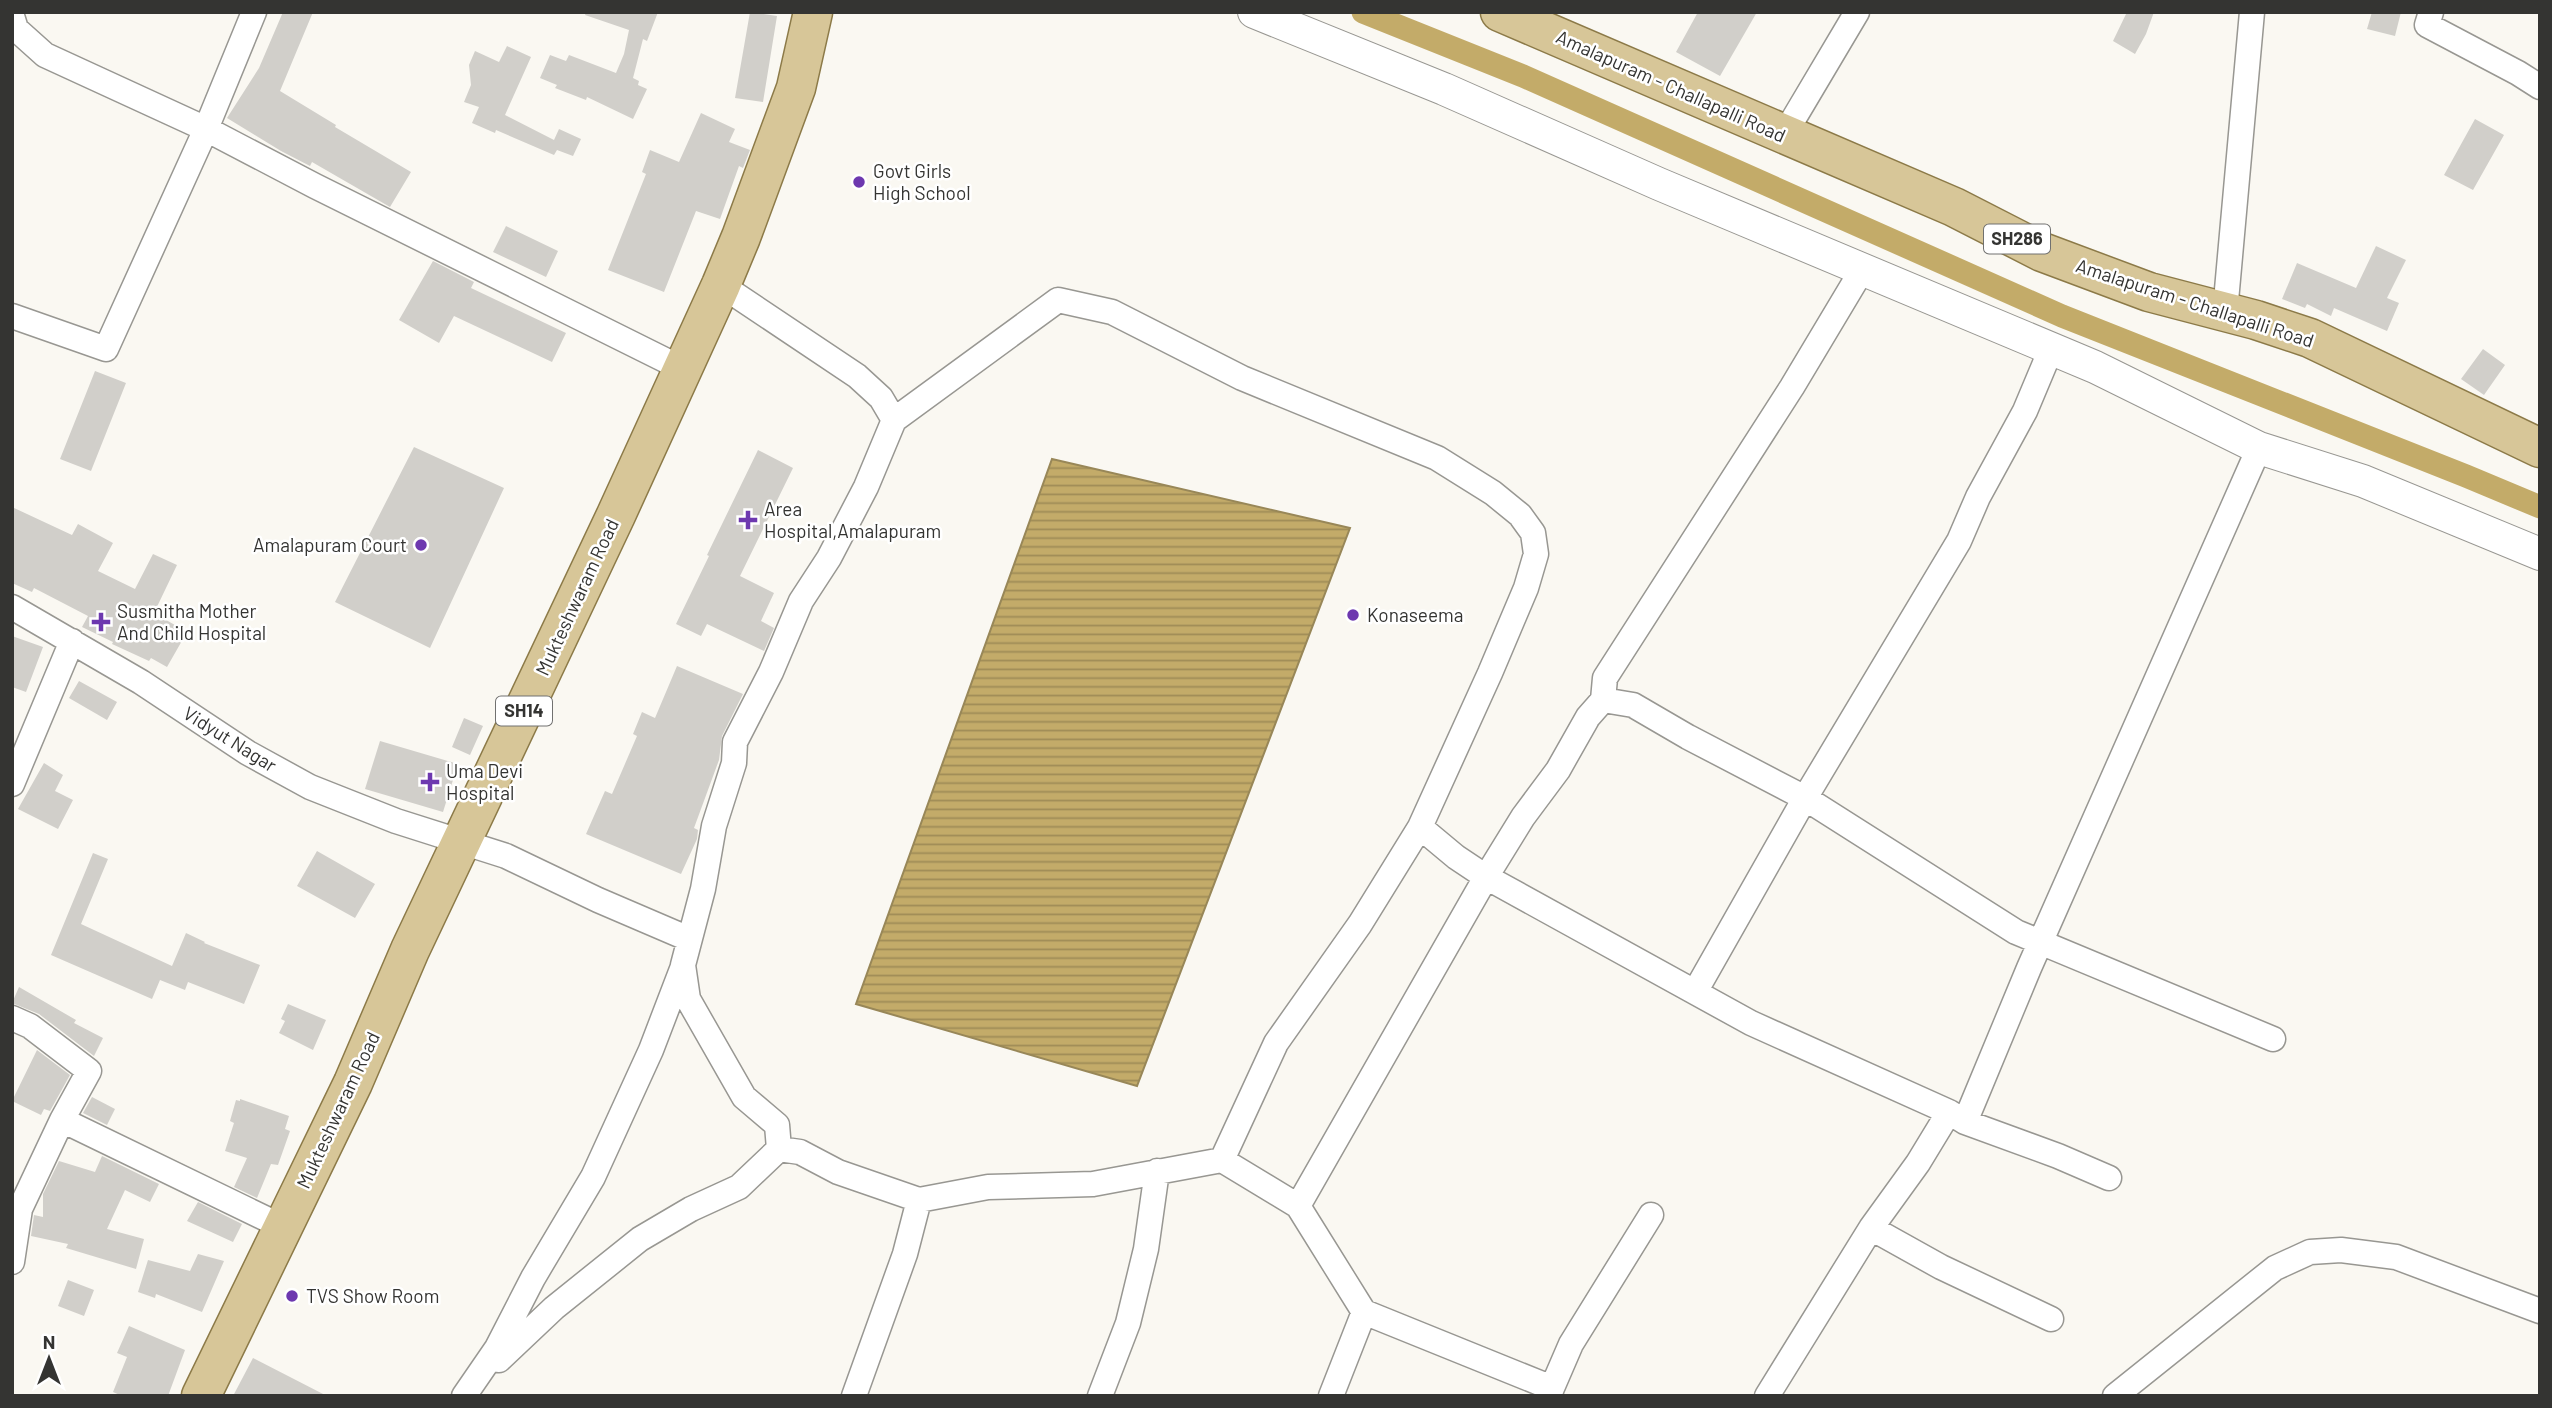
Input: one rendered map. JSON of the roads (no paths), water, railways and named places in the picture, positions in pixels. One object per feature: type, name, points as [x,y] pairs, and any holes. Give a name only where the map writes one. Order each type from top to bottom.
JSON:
[{"type":"main road","name":"Mukteshwaram Road","points":[[201,1396],[353,1083],[410,950],[721,285],[796,88],[813,12]]},
{"type":"main road","name":"Amalapuram - Challapalli Road","points":[[1500,12],[1954,208],[2042,252],[2150,292],[2309,338],[2540,448]]},
{"type":"street","points":[[12,316],[106,349],[206,129],[254,12]]},
{"type":"street","points":[[1254,12],[1444,89],[1660,184],[2095,367],[2259,448],[2363,481],[2540,554]]},
{"type":"street","points":[[1784,135],[1857,12]]},
{"type":"street","points":[[2224,312],[2252,12]]},
{"type":"street","points":[[2431,12],[2427,26],[2540,87]]},
{"type":"street","points":[[12,16],[16,29],[45,55],[206,129],[683,369]]},
{"type":"street","points":[[1298,1206],[1486,877],[1523,817],[1558,770],[1588,717],[1603,700],[1605,678],[1792,387],[1863,270]]},
{"type":"street","points":[[721,285],[857,376],[881,398],[894,420]]},
{"type":"street","points":[[466,1393],[497,1348],[533,1278],[593,1177],[652,1050],[683,965],[703,889],[714,826],[734,763],[735,742],[771,672],[801,601],[829,558],[866,486],[894,420],[1058,300],[1112,312],[1242,378],[1437,458],[1493,493],[1520,515],[1533,533],[1536,554],[1526,587],[1420,827],[1360,924],[1276,1042],[1222,1160]]},
{"type":"street","points":[[1695,992],[1805,798],[1959,541],[1978,497],[2025,411],[2051,349]]},
{"type":"street","points":[[1767,1396],[1871,1228],[1918,1163],[1957,1117],[2040,943],[2259,448]]},
{"type":"street","name":"Vidyut Nagar","points":[[12,607],[183,709],[248,753],[310,787],[396,821],[506,856],[689,939]]},
{"type":"street","points":[[14,775],[72,641]]},
{"type":"street","points":[[1603,700],[1633,705],[1805,798],[2016,932],[2273,1039]]},
{"type":"street","points":[[1420,827],[1456,857],[1486,877],[1751,1023],[1957,1117],[2109,1178]]},
{"type":"street","points":[[683,965],[688,999],[744,1097],[777,1125],[779,1149]]},
{"type":"street","points":[[12,1018],[30,1026],[89,1071],[62,1120],[20,1209],[12,1262]]},
{"type":"street","points":[[62,1120],[283,1227]]},
{"type":"street","points":[[779,1149],[800,1152],[838,1172],[919,1200],[988,1187],[1093,1184],[1222,1160],[1298,1206],[1364,1312],[1551,1392],[1571,1344],[1651,1215]]},
{"type":"street","points":[[466,1393],[554,1308],[610,1261],[660,1227],[738,1187],[779,1149]]},
{"type":"street","points":[[1100,1396],[1128,1323],[1146,1249],[1157,1171]]},
{"type":"street","points":[[854,1396],[905,1254],[919,1200]]},
{"type":"street","points":[[1871,1228],[1941,1267],[2051,1319]]},
{"type":"street","points":[[2115,1396],[2275,1268],[2310,1252],[2341,1250],[2396,1257],[2540,1311]]},
{"type":"street","points":[[1331,1396],[1364,1312]]},
{"type":"waterway","points":[[1363,12],[1523,76],[2062,316],[2540,507]]},
{"type":"place","name":"Govt Girls High School","points":[[859,182]]},
{"type":"place","name":"Area Hospital,Amalapuram","points":[[748,520]]},
{"type":"place","name":"Amalapuram Court","points":[[421,545]]},
{"type":"place","name":"Konaseema","points":[[1353,615]]},
{"type":"place","name":"Susmitha Mother And Child Hospital","points":[[101,622]]},
{"type":"place","name":"Uma Devi Hospital","points":[[430,782]]},
{"type":"place","name":"TVS Show Room","points":[[292,1296]]}]
